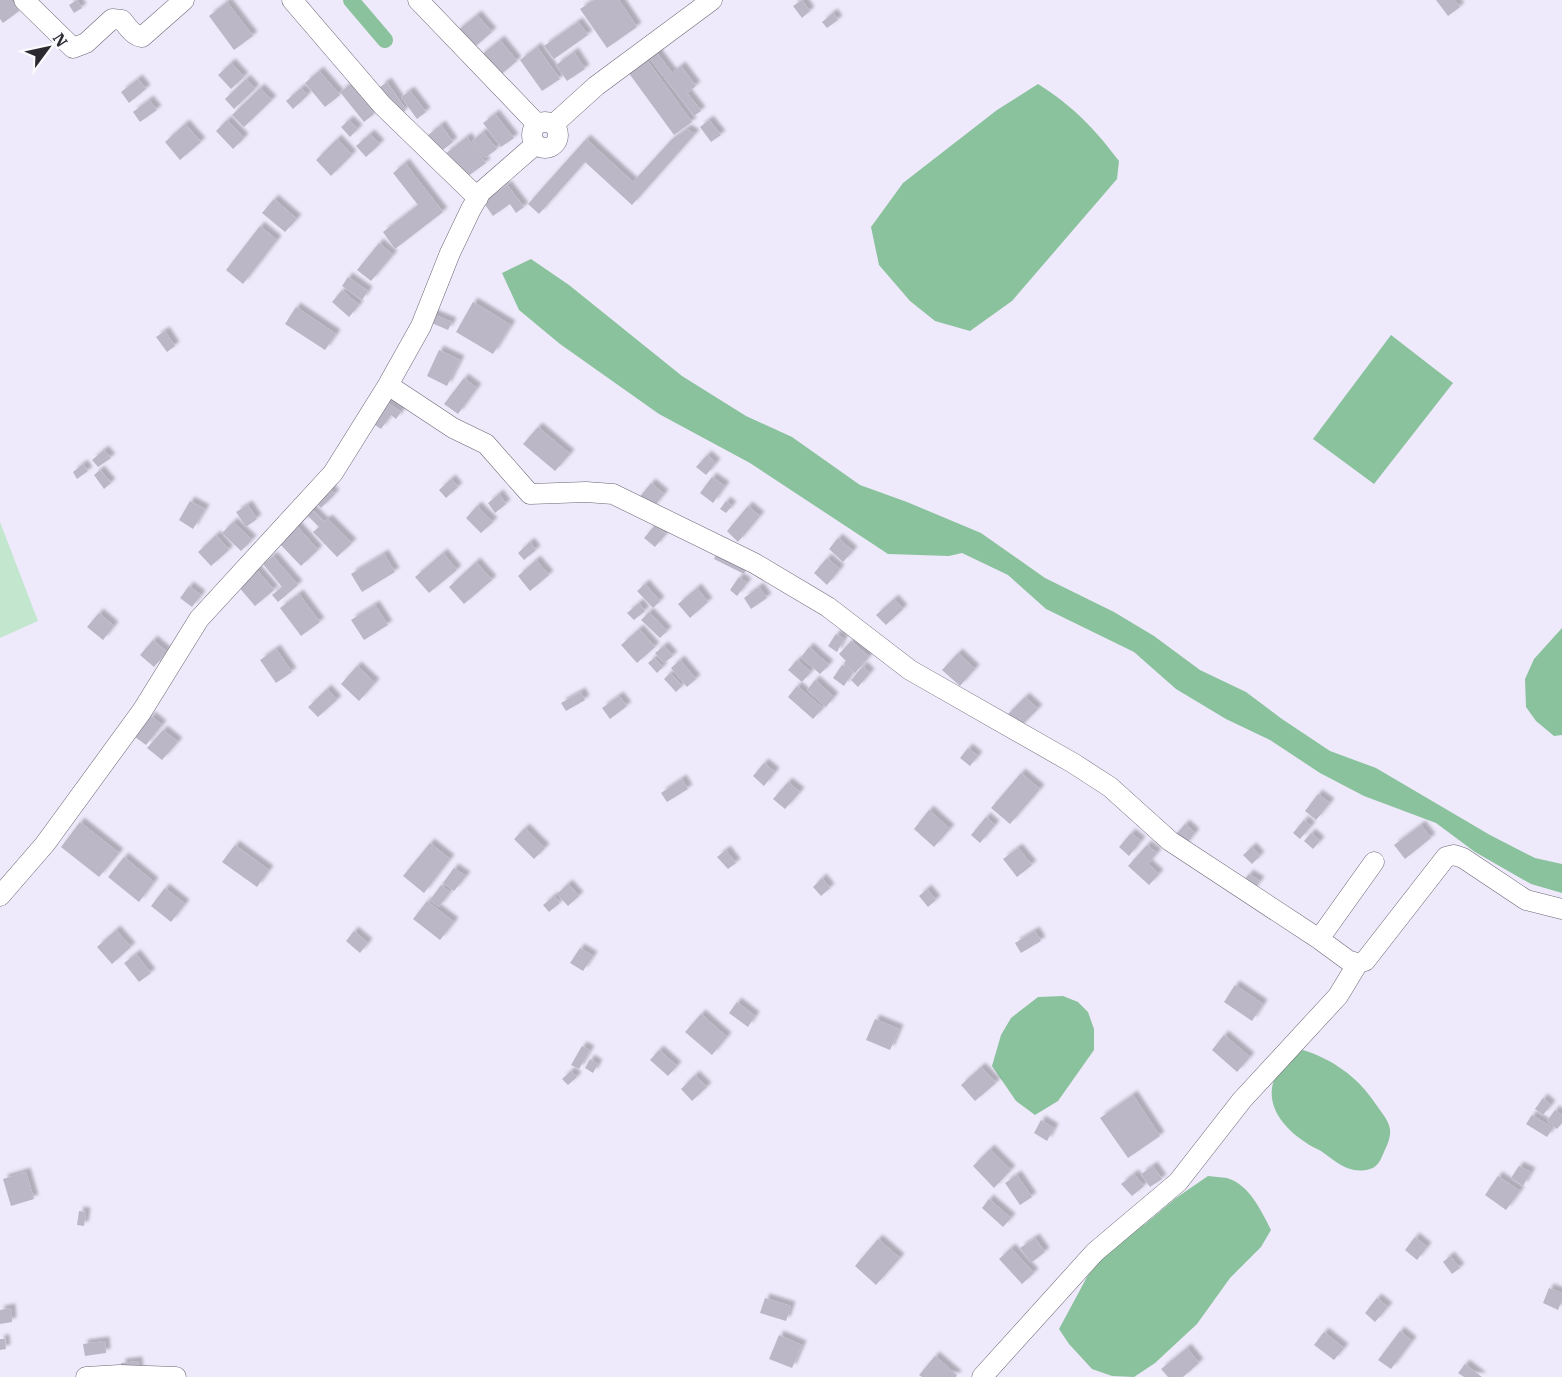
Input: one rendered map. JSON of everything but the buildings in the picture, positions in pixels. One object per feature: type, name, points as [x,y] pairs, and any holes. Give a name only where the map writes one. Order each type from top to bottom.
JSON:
[{"type":"street","points":[[24,0],[73,48],[86,43],[112,19],[122,20],[133,32],[142,37],[184,0]]},
{"type":"street","points":[[292,0],[382,105],[478,198]]},
{"type":"street","points":[[0,896],[45,844],[142,711],[199,619],[333,473],[388,385],[421,326],[450,253],[478,198],[499,175],[536,144],[545,148],[554,145],[557,141],[559,132],[545,124],[418,0]]},
{"type":"street","points":[[545,124],[712,0]]},
{"type":"street","points":[[388,385],[453,428],[486,444],[530,494],[586,492],[613,494],[754,563],[828,607],[910,669],[1101,781],[1170,841],[1349,961],[1358,963],[1365,961],[1446,857],[1454,855],[1463,858],[1526,900],[1562,909]]},
{"type":"street","points":[[1319,939],[1374,862]]},
{"type":"street","points":[[982,1377],[1095,1252],[1178,1182],[1242,1100],[1338,996],[1358,963]]},
{"type":"street","points":[[86,1377],[120,1375],[176,1377]]},
{"type":"shaded area","points":[[1038,84],[1073,110],[1101,138],[1119,161],[1117,179],[1012,301],[970,331],[935,321],[910,301],[879,265],[871,227],[903,183],[997,110]]},
{"type":"shaded area","points":[[531,259],[569,285],[682,376],[746,416],[792,437],[860,485],[981,533],[1045,578],[1114,612],[1154,636],[1200,670],[1246,692],[1330,751],[1376,768],[1490,835],[1535,858],[1562,864],[1562,893],[1531,884],[1475,852],[1436,823],[1364,796],[1320,773],[1270,740],[1226,719],[1176,689],[1134,652],[1046,609],[1008,575],[962,553],[949,556],[888,554],[750,463],[659,414],[560,344],[519,310],[502,273]]},
{"type":"shaded area","points":[[1391,335],[1453,383],[1374,484],[1313,439]]},
{"type":"shaded area","points":[[0,522],[38,621],[0,638]]},
{"type":"shaded area","points":[[1562,628],[1562,735],[1554,736],[1536,721],[1526,707],[1525,679],[1534,659]]},
{"type":"shaded area","points":[[1063,996],[1078,1002],[1088,1012],[1094,1029],[1094,1050],[1058,1101],[1035,1115],[1016,1101],[992,1066],[1001,1035],[1011,1018],[1038,997]]},
{"type":"shaded area","points":[[1303,1050],[1324,1058],[1344,1070],[1361,1085],[1387,1121],[1390,1131],[1388,1144],[1379,1162],[1373,1168],[1349,1169],[1305,1142],[1281,1120],[1274,1108],[1273,1083],[1288,1060]]},
{"type":"shaded area","points":[[1208,1176],[1235,1181],[1254,1200],[1271,1230],[1261,1247],[1230,1278],[1197,1324],[1155,1363],[1134,1377],[1112,1376],[1092,1369],[1069,1344],[1059,1329],[1087,1277],[1113,1244],[1145,1224],[1176,1198]]},
{"type":"waterway","points":[[351,0],[385,40]]}]
